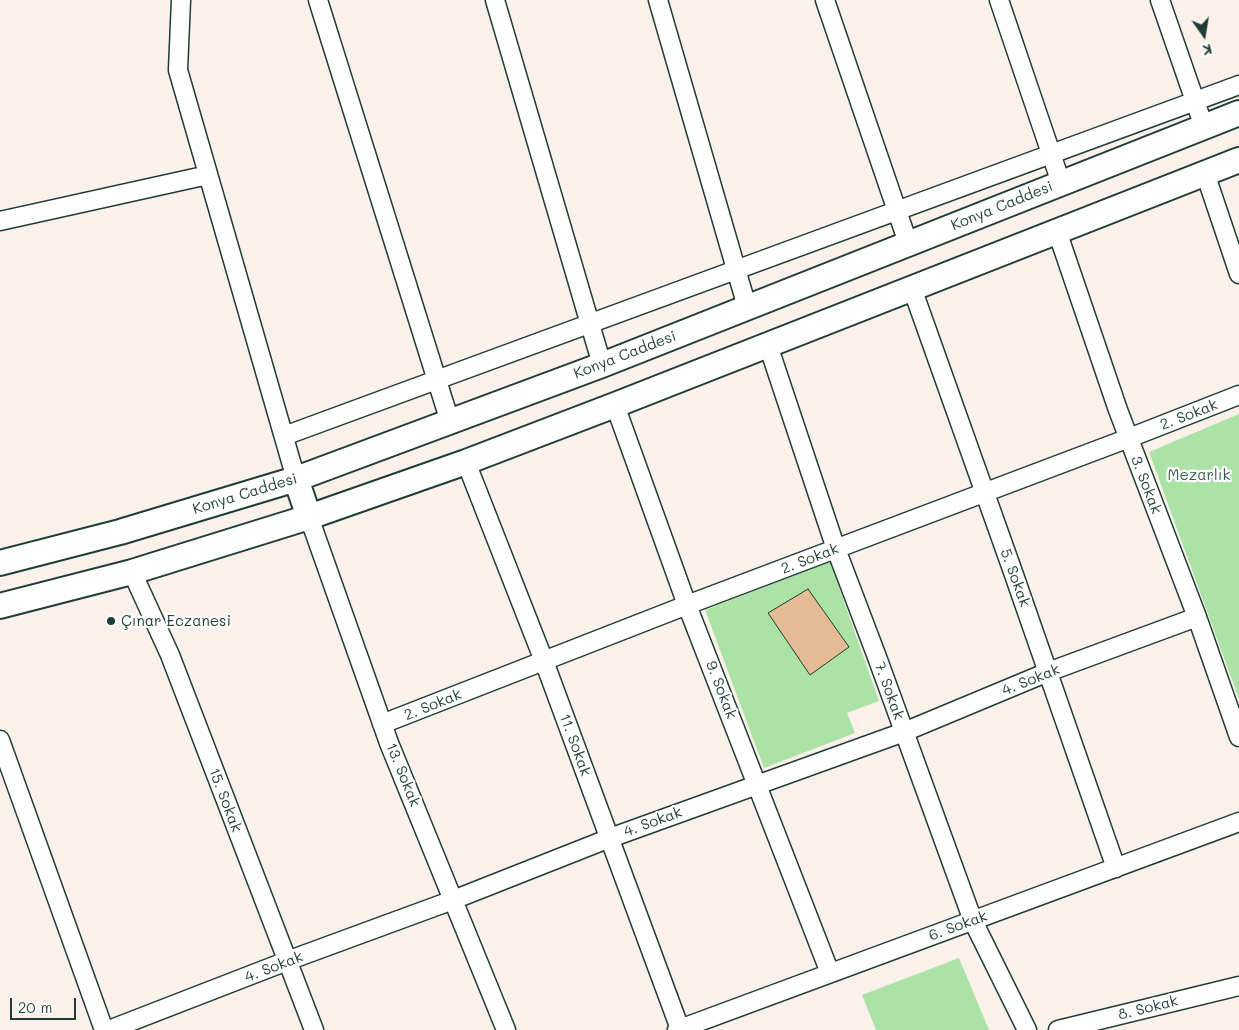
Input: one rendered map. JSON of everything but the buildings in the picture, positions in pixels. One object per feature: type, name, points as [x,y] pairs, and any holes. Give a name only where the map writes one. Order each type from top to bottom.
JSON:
[{"type":"main road","name":"Konya Caddesi","points":[[0,563],[120,532],[296,480],[602,364],[1239,113]]},
{"type":"main road","points":[[0,606],[132,572],[309,517],[466,462],[615,406],[1239,160]]},
{"type":"main road","points":[[296,480],[309,517]]},
{"type":"street","points":[[181,0],[178,70],[296,480]]},
{"type":"street","points":[[318,0],[450,422]]},
{"type":"street","points":[[495,0],[602,364]]},
{"type":"street","points":[[658,0],[747,307]]},
{"type":"street","points":[[825,0],[908,243]]},
{"type":"street","points":[[999,0],[1061,183]]},
{"type":"street","points":[[1160,0],[1204,127]]},
{"type":"street","points":[[284,436],[1239,85]]},
{"type":"street","points":[[1204,173],[1239,274]]},
{"type":"street","points":[[0,221],[208,175]]},
{"type":"street","name":"3. Sokak","points":[[1057,231],[1129,438],[1197,617],[1239,737]]},
{"type":"street","name":"5. Sokak","points":[[912,288],[1116,868]]},
{"type":"street","name":"7. Sokak","points":[[768,345],[836,549],[972,921],[1027,1030]]},
{"type":"street","name":"2. Sokak","points":[[382,724],[687,605],[1239,395]]},
{"type":"street","name":"9. Sokak","points":[[615,406],[687,605],[830,973]]},
{"type":"street","name":"11. Sokak","points":[[466,462],[544,660],[679,1029]]},
{"type":"street","name":"13. Sokak","points":[[309,517],[382,724],[506,1030]]},
{"type":"street","name":"15. Sokak","points":[[132,572],[170,654],[314,1030]]},
{"type":"street","name":"4. Sokak","points":[[109,1030],[453,900],[610,838],[904,732],[1048,672],[1197,617]]},
{"type":"street","points":[[0,740],[104,1030]]},
{"type":"street","name":"6. Sokak","points":[[679,1029],[1239,822]]},
{"type":"street","name":"8. Sokak","points":[[1058,1030],[1239,986]]},
{"type":"green space","name":"Mezarlık","points":[[1239,414],[1239,699],[1149,452]]},
{"type":"green space","points":[[830,562],[879,701],[847,713],[855,733],[764,768],[705,610]]},
{"type":"green space","points":[[959,958],[989,1030],[876,1030],[862,995]]},
{"type":"place","name":"Çınar Eczanesi","points":[[111,621]]}]
